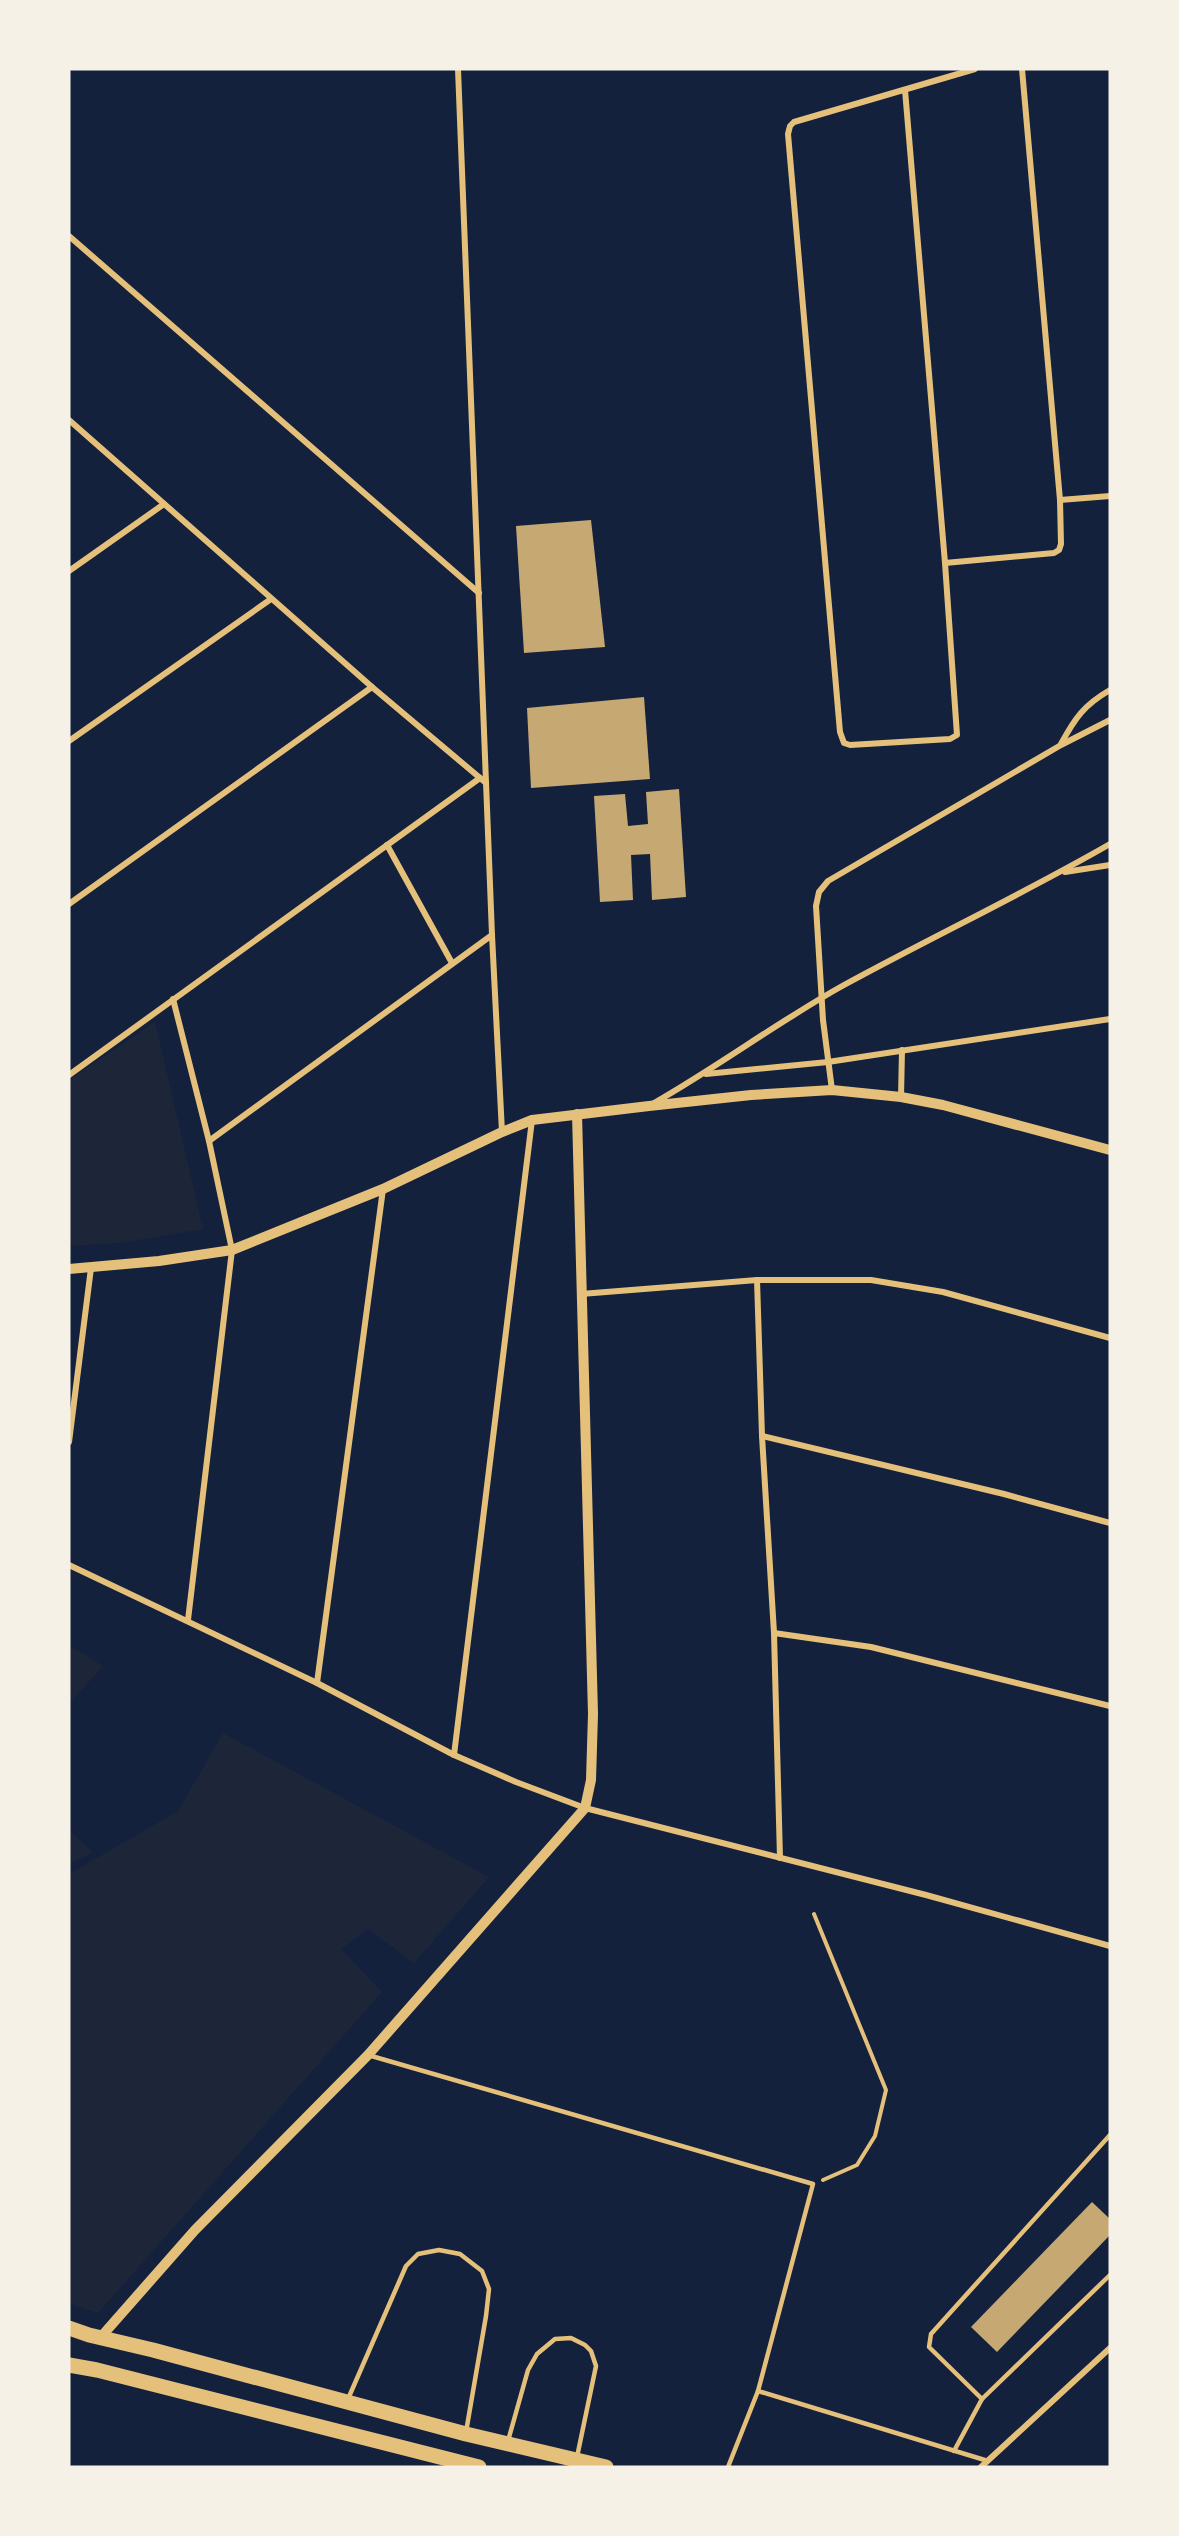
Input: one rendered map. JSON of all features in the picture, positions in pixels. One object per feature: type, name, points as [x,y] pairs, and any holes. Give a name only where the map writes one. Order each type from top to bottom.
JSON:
[{"type":"main road","points":[[69,2328],[466,2434],[606,2467]]},
{"type":"main road","points":[[69,2365],[97,2370],[479,2467]]},
{"type":"street","points":[[458,69],[479,593],[483,780],[502,1132]]},
{"type":"street","points":[[904,90],[945,563],[957,735],[950,739],[850,745],[844,743],[840,732],[788,134],[794,122],[975,69]]},
{"type":"street","points":[[945,563],[1054,553],[1059,550],[1060,500],[1022,69]]},
{"type":"street","points":[[69,236],[479,593]]},
{"type":"street","points":[[69,420],[372,687],[483,780]]},
{"type":"street","points":[[1060,500],[1110,496]]},
{"type":"street","points":[[69,571],[164,504]]},
{"type":"street","points":[[69,741],[271,599]]},
{"type":"street","points":[[69,904],[372,687]]},
{"type":"street","points":[[1060,745],[1085,706],[1110,690]]},
{"type":"street","points":[[832,1090],[821,999],[816,906],[819,892],[828,881],[1060,745],[1110,720]]},
{"type":"street","points":[[69,1075],[387,845],[483,780]]},
{"type":"street","points":[[649,1106],[704,1074],[821,999],[1110,844]]},
{"type":"street","points":[[387,845],[452,963]]},
{"type":"street","points":[[1061,872],[1110,865]]},
{"type":"street","points":[[210,1141],[492,935]]},
{"type":"street","points":[[173,999],[210,1141],[232,1250],[188,1620]]},
{"type":"street","points":[[704,1074],[828,1062],[1110,1019]]},
{"type":"street","points":[[901,1097],[902,1050]]},
{"type":"street","points":[[69,1269],[159,1261],[232,1250],[383,1189],[532,1120],[577,1114],[751,1095],[832,1090],[901,1097],[943,1105],[1110,1150]]},
{"type":"street","points":[[100,2338],[195,2230],[368,2055],[585,1808],[591,1780],[593,1714],[577,1114]]},
{"type":"street","points":[[454,1755],[532,1120]]},
{"type":"street","points":[[317,1683],[383,1189]]},
{"type":"street","points":[[69,1442],[91,1268]]},
{"type":"street","points":[[581,1294],[757,1280],[872,1280],[943,1292],[1110,1338]]},
{"type":"street","points":[[757,1280],[762,1436],[774,1633],[780,1858]]},
{"type":"street","points":[[762,1436],[992,1491],[1110,1523]]},
{"type":"street","points":[[69,1565],[317,1683],[454,1755],[585,1808],[1110,1946]]},
{"type":"street","points":[[774,1633],[871,1647],[1110,1706]]},
{"type":"street","points":[[981,2467],[1110,2348]]},
{"type":"lane","points":[[368,2055],[813,2184],[758,2391],[728,2467]]},
{"type":"lane","points":[[982,2399],[929,2347],[931,2334],[1110,2135]]},
{"type":"lane","points":[[347,2401],[406,2266],[418,2254],[439,2250],[460,2254],[482,2271],[489,2289],[482,2350],[466,2434]]},
{"type":"lane","points":[[954,2451],[982,2399],[1110,2275]]},
{"type":"lane","points":[[508,2444],[528,2370],[534,2359],[555,2340],[571,2338],[591,2351],[596,2366],[576,2460]]},
{"type":"lane","points":[[758,2391],[988,2461]]},
{"type":"path","points":[[813,2184],[857,2165],[875,2136],[886,2090],[814,1914]]},
{"type":"shaded area","points":[[155,1022],[203,1229],[120,1243],[69,1246],[69,1080]]},
{"type":"shaded area","points":[[69,1645],[103,1666],[69,1704]]},
{"type":"shaded area","points":[[223,1733],[489,1877],[414,1963],[368,1929],[341,1949],[382,1992],[98,2313],[69,2304],[69,1874],[178,1811]]},
{"type":"shaded area","points":[[69,1830],[93,1852],[69,1864]]},
{"type":"building","points":[[591,520],[605,647],[524,653],[516,526]]},
{"type":"building","points":[[644,697],[650,779],[531,788],[527,708]]},
{"type":"building","points":[[679,789],[686,897],[652,900],[650,854],[631,855],[633,900],[600,902],[594,796],[625,794],[628,826],[648,824],[646,792]]},
{"type":"building","points":[[1092,2202],[1110,2219],[1110,2235],[997,2352],[971,2327]]}]
